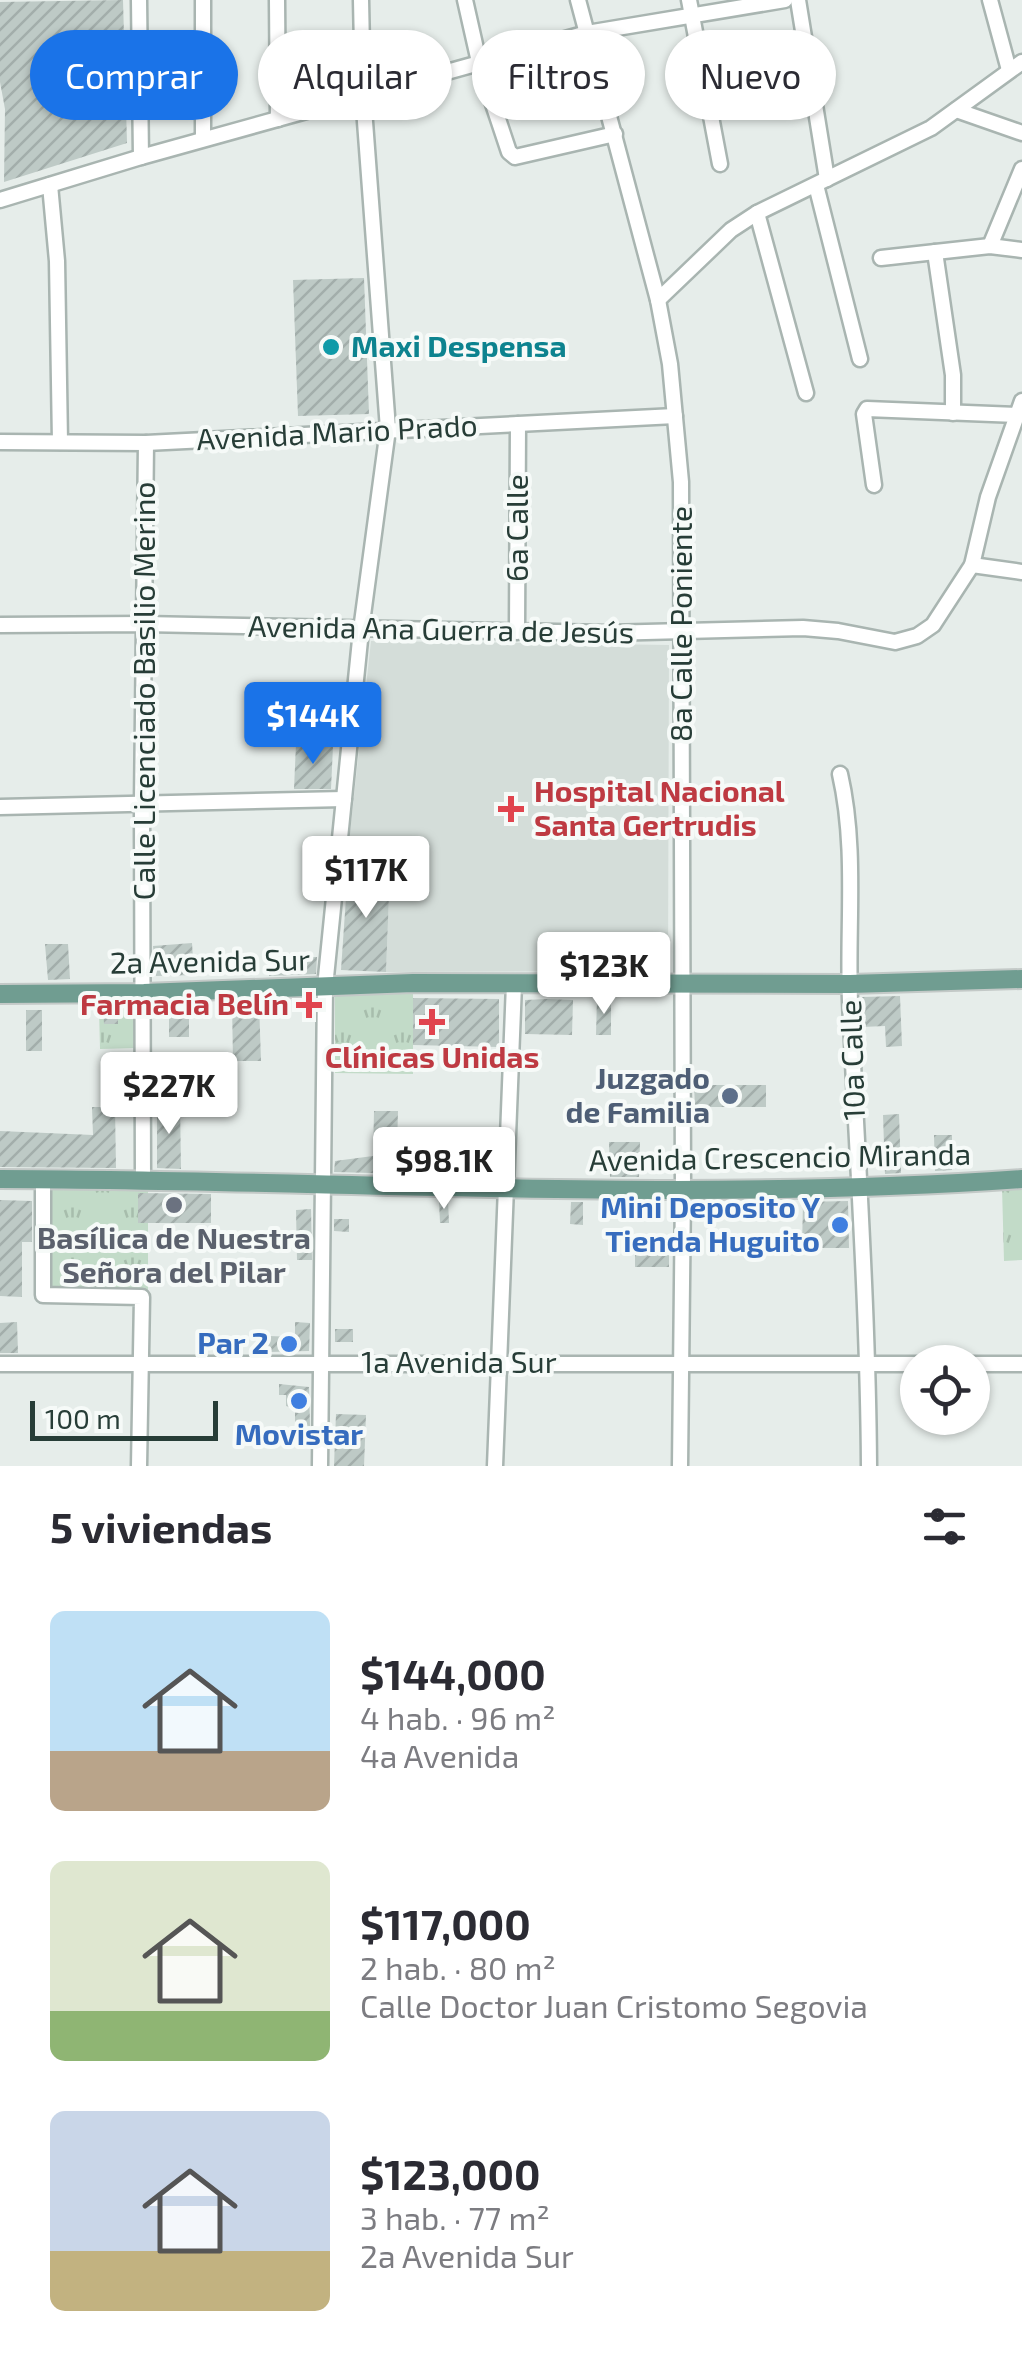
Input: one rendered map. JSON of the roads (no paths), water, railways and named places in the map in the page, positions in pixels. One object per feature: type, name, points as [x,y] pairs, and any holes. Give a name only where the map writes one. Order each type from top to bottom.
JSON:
[{"type":"main road","name":"2a Avenida Sur","points":[[0,994],[1022,979]]},
{"type":"main road","name":"Avenida Crescencio Miranda","points":[[0,1178],[683,1192],[1022,1178]]},
{"type":"street","points":[[139,0],[141,157]]},
{"type":"street","points":[[203,0],[203,140]]},
{"type":"street","points":[[277,0],[277,30]]},
{"type":"street","points":[[360,0],[361,30]]},
{"type":"street","points":[[465,0],[472,31]]},
{"type":"street","name":"8a Calle Poniente","points":[[578,0],[586,30]]},
{"type":"street","points":[[599,30],[690,7],[786,0]]},
{"type":"street","points":[[798,0],[822,182],[860,359]]},
{"type":"street","points":[[658,300],[732,230],[757,213],[931,128],[1016,66],[990,0]]},
{"type":"street","points":[[690,7],[720,164]]},
{"type":"street","points":[[956,110],[1022,132]]},
{"type":"street","points":[[0,200],[274,120]]},
{"type":"street","points":[[320,1466],[325,988],[361,630],[388,429],[364,120]]},
{"type":"street","points":[[499,120],[515,157],[614,134]]},
{"type":"street","name":"8a Calle Poniente","points":[[610,120],[658,300],[670,364],[681,482],[680,1466]]},
{"type":"street","points":[[990,246],[1022,169]]},
{"type":"street","points":[[50,185],[57,261],[60,442]]},
{"type":"street","points":[[757,213],[806,393]]},
{"type":"street","points":[[881,258],[990,246],[1022,250]]},
{"type":"street","points":[[934,252],[954,376],[953,414]]},
{"type":"street","points":[[874,485],[864,414],[868,409],[953,414],[1019,408]]},
{"type":"street","name":"Avenida Ana Guerra de Jesús","points":[[0,625],[682,633],[803,628],[895,642],[917,636],[933,625],[972,566],[988,497],[1019,408]]},
{"type":"street","name":"Avenida Mario Prado","points":[[0,442],[146,443],[675,416]]},
{"type":"street","name":"6a Calle","points":[[517,632],[518,424]]},
{"type":"street","name":"Calle Licenciado Basilio Merino","points":[[143,1179],[146,443]]},
{"type":"street","points":[[972,566],[1022,572]]},
{"type":"street","name":"10a Calle","points":[[840,774],[846,799],[850,865],[850,984],[868,1364],[869,1466]]},
{"type":"street","points":[[0,808],[344,799]]},
{"type":"street","points":[[495,1466],[514,984]]},
{"type":"street","points":[[43,1179],[42,1295],[142,1297],[139,1466]]},
{"type":"street","name":"1a Avenida Sur","points":[[0,1364],[900,1364]]},
{"type":"street","points":[[990,1364],[1022,1364]]},
{"type":"place","name":"Maxi Despensa","points":[[331,347]]},
{"type":"place","name":"Hospital Nacional Santa Gertrudis","points":[[511,809]]},
{"type":"place","name":"Farmacia Belín","points":[[309,1005]]},
{"type":"place","name":"Clínicas Unidas","points":[[432,1022]]},
{"type":"place","name":"Juzgado de Familia","points":[[730,1096]]},
{"type":"place","name":"Basílica de Nuestra Señora del Pilar","points":[[174,1205]]},
{"type":"place","name":"Mini Deposito Y Tienda Huguito","points":[[840,1225]]},
{"type":"place","name":"Par 2","points":[[289,1344]]},
{"type":"place","name":"Movistar","points":[[299,1401]]}]
